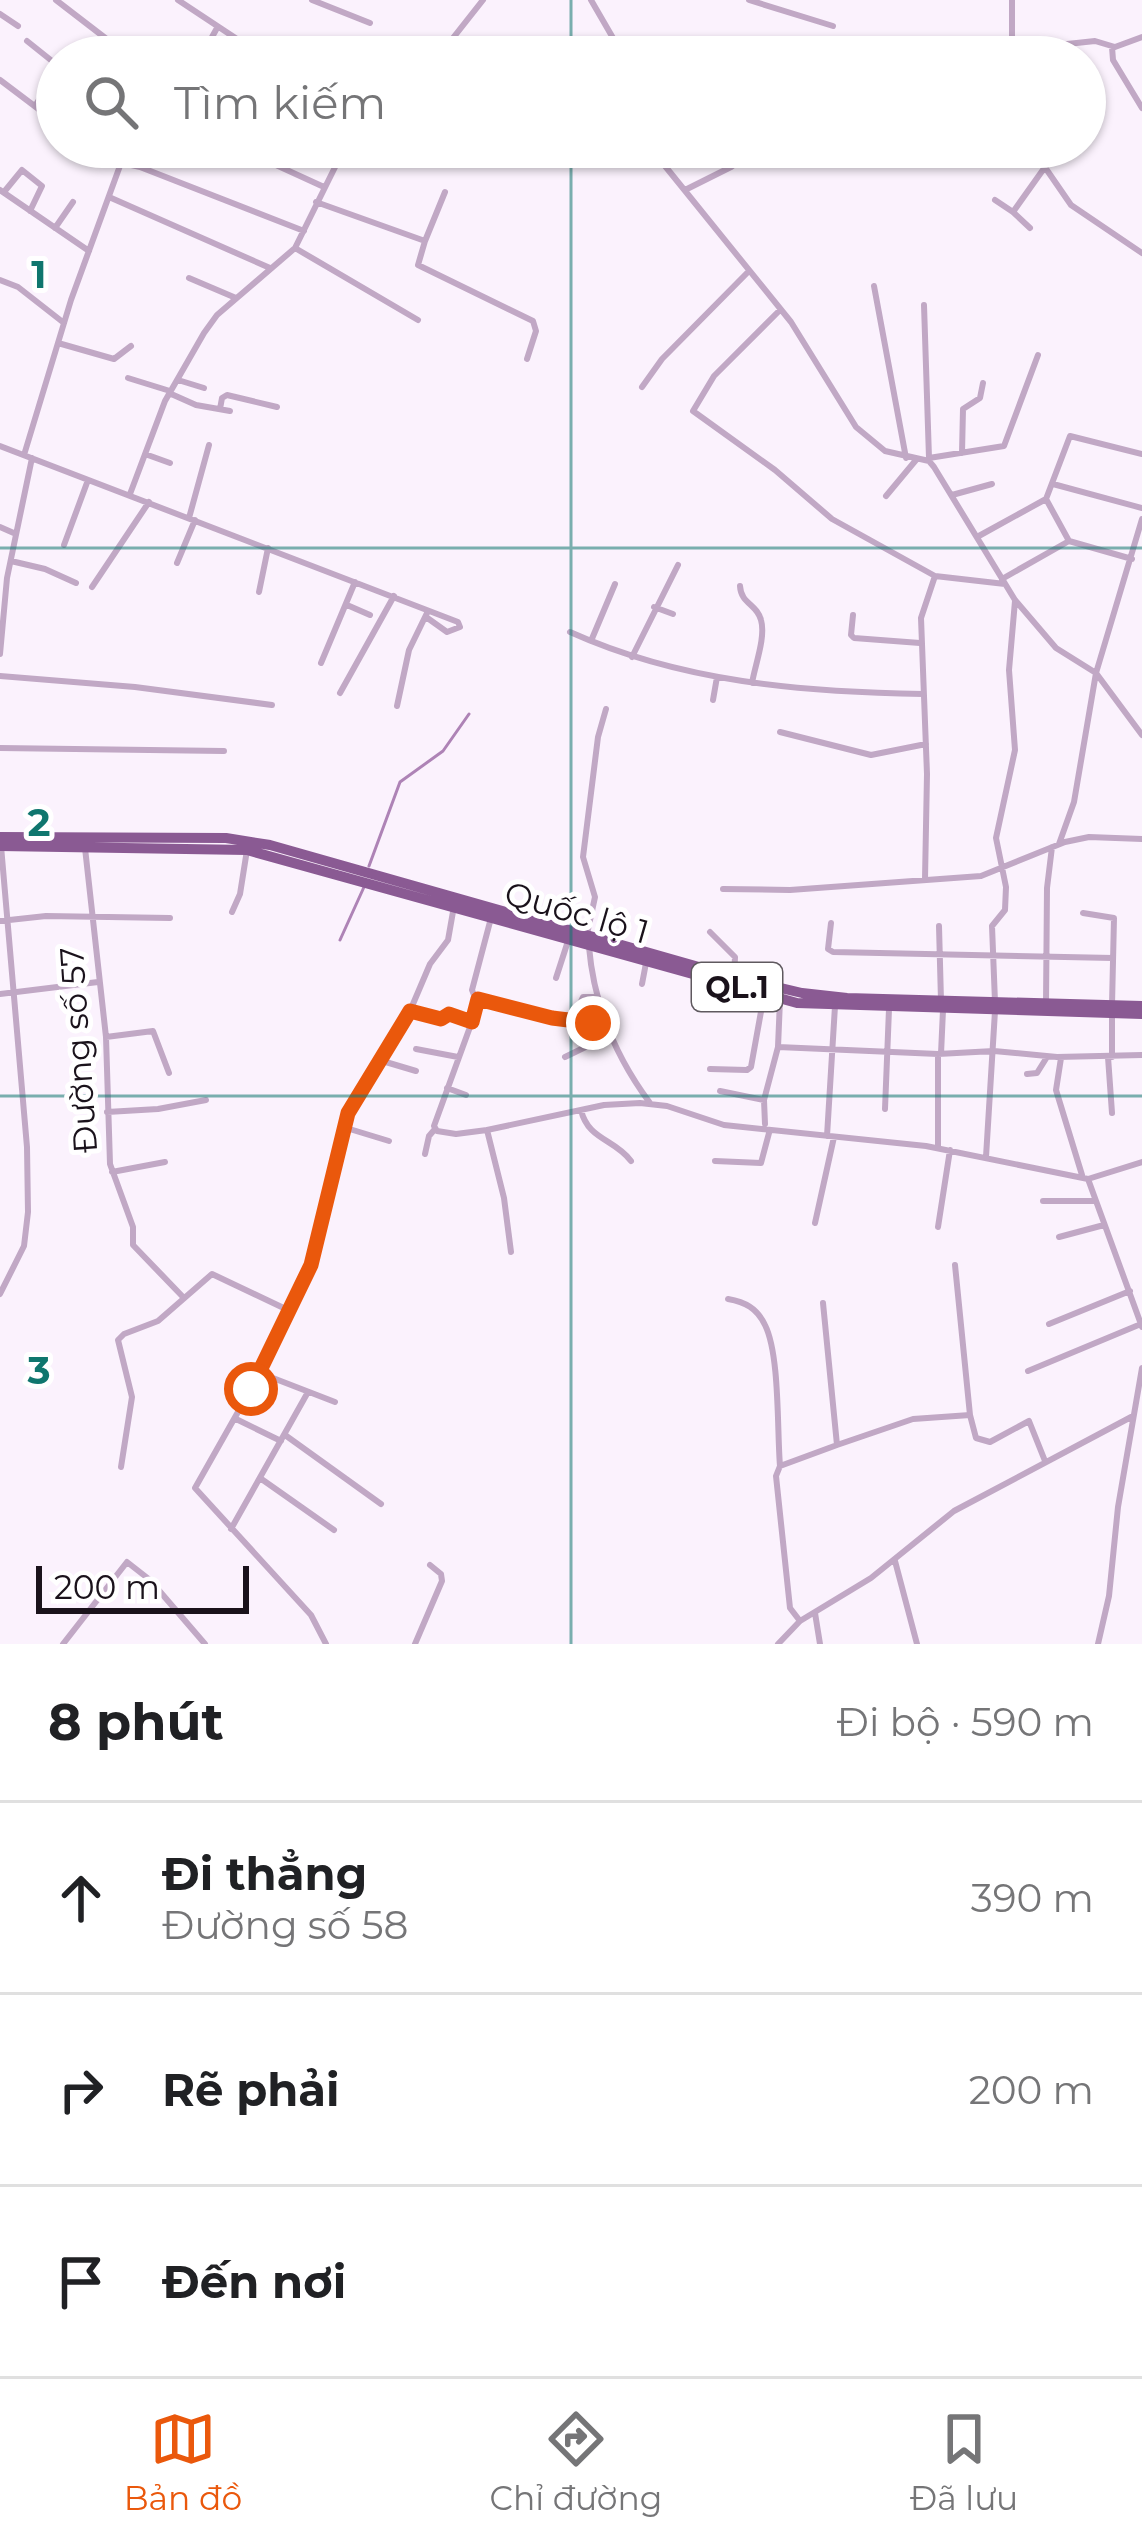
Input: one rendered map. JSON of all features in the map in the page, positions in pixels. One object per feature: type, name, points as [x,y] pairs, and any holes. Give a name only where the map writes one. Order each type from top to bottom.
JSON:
[{"type":"highway","name":"Quốc lộ 1","points":[[0,837],[226,838],[270,845],[454,906],[588,939],[780,1000],[889,1009],[942,1005]]},
{"type":"highway","name":"Quốc lộ 1","points":[[0,846],[247,850],[359,874]]},
{"type":"highway","name":"Quốc lộ 1","points":[[375,879],[734,977],[826,996],[942,1005],[1142,1010]]},
{"type":"highway","name":"Quốc lộ 1","points":[[995,1006],[1046,1003],[1112,1010]]},
{"type":"street","points":[[56,0],[103,36]]},
{"type":"street","points":[[178,0],[230,36]]},
{"type":"street","points":[[312,0],[370,23]]},
{"type":"street","points":[[455,36],[483,0]]},
{"type":"street","points":[[591,0],[612,36]]},
{"type":"street","points":[[749,0],[833,26]]},
{"type":"street","points":[[1012,0],[1012,36]]},
{"type":"street","points":[[0,14],[18,26]]},
{"type":"street","points":[[213,36],[217,28]]},
{"type":"street","points":[[1106,44],[1142,37]]},
{"type":"street","points":[[27,40],[36,48]]},
{"type":"street","points":[[1112,46],[1113,60],[1142,108]]},
{"type":"street","points":[[0,80],[35,106]]},
{"type":"street","points":[[0,654],[2,610],[28,457],[64,323],[119,168]]},
{"type":"street","points":[[143,168],[305,231]]},
{"type":"street","points":[[282,168],[324,187]]},
{"type":"street","points":[[130,495],[170,392],[208,325],[295,248],[334,168]]},
{"type":"street","points":[[672,168],[797,330],[856,427],[874,444],[916,460],[1004,446],[1038,355]]},
{"type":"street","points":[[685,190],[729,168]]},
{"type":"street","points":[[1013,212],[1044,168]]},
{"type":"street","points":[[1046,168],[1071,205],[1142,253]]},
{"type":"street","points":[[30,211],[42,186],[22,170],[2,191],[30,211],[88,251]]},
{"type":"street","points":[[445,192],[418,265],[533,321],[536,331],[527,359]]},
{"type":"street","points":[[108,196],[270,268]]},
{"type":"street","points":[[995,200],[1030,228]]},
{"type":"street","points":[[55,228],[73,202]]},
{"type":"street","points":[[316,202],[424,242]]},
{"type":"street","points":[[295,248],[418,320]]},
{"type":"street","points":[[642,387],[662,359],[748,272]]},
{"type":"street","points":[[189,278],[236,298]]},
{"type":"street","points":[[0,280],[18,287],[64,323]]},
{"type":"street","points":[[874,286],[906,458]]},
{"type":"street","points":[[924,305],[929,460],[1015,600],[1056,648],[1096,673],[1142,735]]},
{"type":"street","points":[[780,310],[713,376],[693,411],[775,470],[832,519],[935,576],[1004,582],[1069,541]]},
{"type":"street","points":[[58,344],[114,359],[131,346]]},
{"type":"street","points":[[128,377],[230,411]]},
{"type":"street","points":[[178,380],[204,388]]},
{"type":"street","points":[[962,453],[963,409],[980,398],[983,383]]},
{"type":"street","points":[[220,409],[227,395],[277,407]]},
{"type":"street","points":[[977,537],[1046,499],[1070,436],[1142,454]]},
{"type":"street","points":[[178,563],[209,445]]},
{"type":"street","points":[[0,446],[394,596],[427,614],[458,622],[458,630],[445,632],[427,614]]},
{"type":"street","points":[[145,454],[170,463]]},
{"type":"street","points":[[886,496],[916,460]]},
{"type":"street","points":[[64,545],[88,480]]},
{"type":"street","points":[[952,495],[992,484]]},
{"type":"street","points":[[1053,484],[1142,508]]},
{"type":"street","points":[[1046,499],[1069,541],[1132,559]]},
{"type":"street","points":[[92,587],[149,502]]},
{"type":"street","points":[[1046,1003],[1055,846],[1074,802],[1096,673],[1142,519]]},
{"type":"street","points":[[0,526],[16,534]]},
{"type":"street","points":[[259,592],[268,548]]},
{"type":"street","points":[[10,561],[76,583]]},
{"type":"street","points":[[632,657],[678,565]]},
{"type":"street","points":[[925,879],[926,744],[920,643],[922,610],[935,576]]},
{"type":"street","points":[[321,663],[355,582]]},
{"type":"street","points":[[592,641],[615,584]]},
{"type":"street","points":[[740,586],[741,598],[759,614],[762,625],[752,683]]},
{"type":"street","points":[[340,693],[394,596]]},
{"type":"street","points":[[986,1157],[994,1051],[992,926],[1005,910],[996,838],[1015,750],[1009,670],[1015,600]]},
{"type":"street","points":[[347,604],[370,615]]},
{"type":"street","points":[[654,607],[673,614]]},
{"type":"street","points":[[398,706],[409,650],[427,614]]},
{"type":"street","points":[[853,615],[854,638],[920,643]]},
{"type":"street","points":[[570,632],[675,670],[752,683],[922,694]]},
{"type":"street","points":[[0,676],[272,705]]},
{"type":"street","points":[[713,700],[716,677]]},
{"type":"street","points":[[606,710],[598,737],[583,857],[594,890],[588,939],[605,1022],[628,1073],[650,1103]]},
{"type":"street","points":[[780,732],[871,755],[926,744]]},
{"type":"street","points":[[0,748],[224,751]]},
{"type":"street","points":[[723,890],[981,876],[1089,837],[1142,838]]},
{"type":"street","name":"Đường số 57","points":[[85,845],[106,1037],[112,1172],[134,1227],[133,1245],[184,1298]]},
{"type":"street","points":[[0,846],[3,921],[27,1147],[28,1212],[24,1246],[0,1294]]},
{"type":"street","points":[[232,912],[247,850]]},
{"type":"street","points":[[326,1644],[311,1615],[195,1488],[260,1373],[311,1265],[343,1127],[410,1011],[432,960],[448,940],[454,906]]},
{"type":"street","points":[[1083,913],[1113,917],[1112,1113]]},
{"type":"street","points":[[492,916],[472,990],[478,999],[552,1018],[605,1022]]},
{"type":"street","points":[[3,921],[170,918]]},
{"type":"street","points":[[831,923],[828,949],[833,952],[1113,958]]},
{"type":"street","points":[[938,1148],[939,926]]},
{"type":"street","points":[[710,932],[735,957],[734,977]]},
{"type":"street","points":[[556,978],[569,938]]},
{"type":"street","points":[[641,984],[646,960]]},
{"type":"street","points":[[0,994],[99,982]]},
{"type":"street","points":[[710,1069],[751,1067],[764,995]]},
{"type":"street","points":[[577,1010],[583,997],[598,997]]},
{"type":"street","points":[[425,1154],[478,999]]},
{"type":"street","points":[[716,1161],[761,1163],[767,1128],[764,1100],[778,1047],[780,1000]]},
{"type":"street","points":[[815,1223],[831,1136],[835,1006]]},
{"type":"street","points":[[885,1109],[889,1009]]},
{"type":"street","points":[[410,1011],[441,1019],[449,1014],[472,1022]]},
{"type":"street","points":[[106,1037],[153,1031],[169,1072]]},
{"type":"street","points":[[565,1057],[610,1035]]},
{"type":"street","points":[[778,1047],[940,1054],[994,1051],[1061,1058],[1142,1055]]},
{"type":"street","points":[[416,1049],[458,1058]]},
{"type":"street","points":[[1027,1074],[1037,1072],[1047,1057]]},
{"type":"street","points":[[1028,1372],[1142,1326],[1056,1090],[1061,1058]]},
{"type":"street","points":[[379,1060],[416,1071]]},
{"type":"street","points":[[447,1088],[466,1095]]},
{"type":"street","points":[[720,1091],[764,1100]]},
{"type":"street","points":[[106,1112],[206,1100]]},
{"type":"street","points":[[435,1129],[487,1130],[624,1102],[650,1103],[705,1121],[938,1148],[1085,1177],[1142,1162]]},
{"type":"street","points":[[581,1110],[587,1128],[631,1161]]},
{"type":"street","points":[[343,1127],[389,1141]]},
{"type":"street","points":[[487,1130],[511,1252]]},
{"type":"street","points":[[938,1226],[950,1150]]},
{"type":"street","points":[[112,1172],[165,1162]]},
{"type":"street","points":[[1043,1201],[1094,1201]]},
{"type":"street","points":[[1059,1237],[1104,1226]]},
{"type":"street","points":[[956,1265],[976,1438],[985,1442],[1029,1420],[1046,1460]]},
{"type":"street","points":[[121,1467],[132,1396],[118,1340],[124,1334],[158,1321],[212,1274],[290,1311]]},
{"type":"street","points":[[1048,1324],[1130,1291]]},
{"type":"street","points":[[728,1299],[752,1307],[766,1326],[790,1608],[800,1622]]},
{"type":"street","points":[[823,1303],[837,1445]]},
{"type":"street","points":[[1098,1644],[1142,1368]]},
{"type":"street","points":[[260,1373],[335,1402]]},
{"type":"street","points":[[231,1529],[308,1392]]},
{"type":"street","points":[[780,1466],[913,1419],[970,1415]]},
{"type":"street","points":[[778,1644],[800,1622],[895,1561],[954,1511],[1132,1416]]},
{"type":"street","points":[[235,1418],[283,1438],[381,1504]]},
{"type":"street","points":[[260,1478],[334,1530]]},
{"type":"street","points":[[895,1561],[916,1644]]},
{"type":"street","points":[[63,1644],[127,1562],[150,1580],[205,1644]]},
{"type":"street","points":[[416,1644],[442,1582],[441,1574],[430,1564]]},
{"type":"street","points":[[815,1612],[820,1644]]},
{"type":"waterway","points":[[369,866],[400,782],[443,751],[469,714]]},
{"type":"waterway","points":[[340,940],[364,887]]},
{"type":"route","points":[[251,1389],[311,1265],[348,1113],[410,1011],[441,1019],[446,1013],[472,1022],[478,999],[593,1023]]}]
